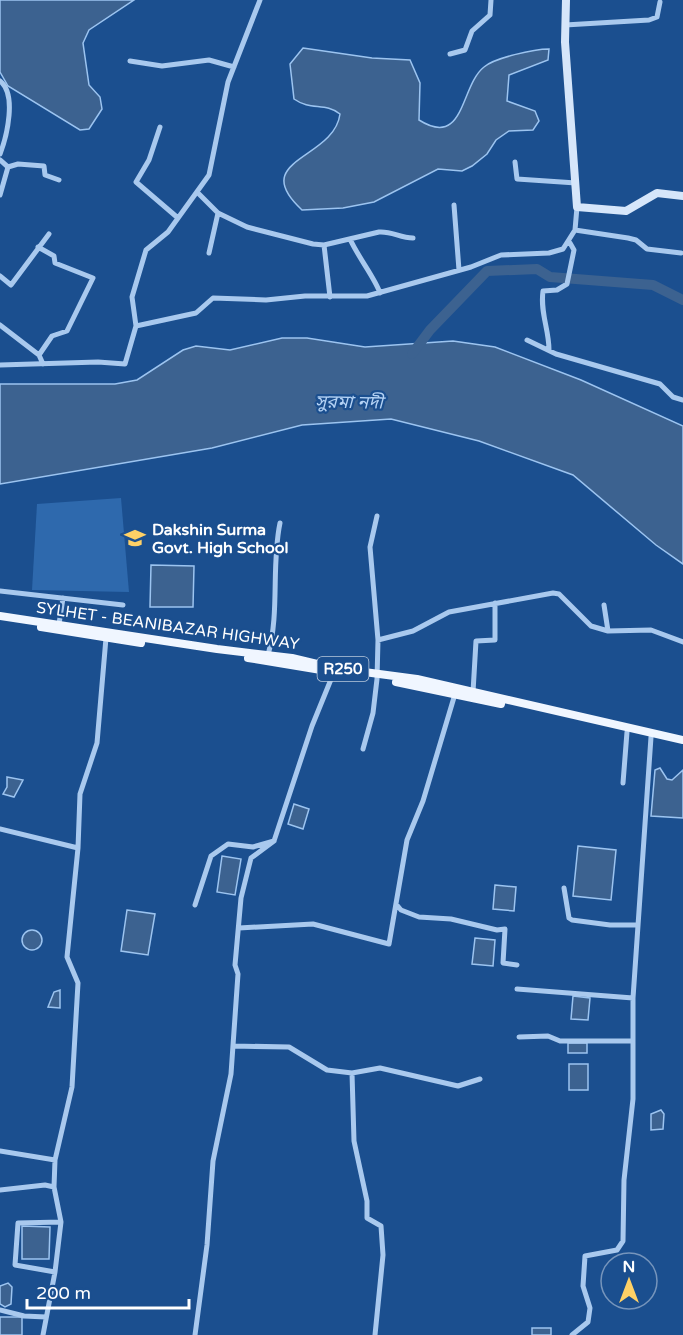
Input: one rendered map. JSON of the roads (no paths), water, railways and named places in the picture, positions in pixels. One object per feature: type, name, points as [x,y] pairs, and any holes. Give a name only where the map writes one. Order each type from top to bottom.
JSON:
[{"type":"main road","name":"SYLHET - BEANIBAZAR HIGHWAY","points":[[0,616],[268,655],[455,694],[470,693],[683,740]]},
{"type":"main road","name":"SYLHET - BEANIBAZAR HIGHWAY","points":[[0,621],[334,672],[417,679],[683,745]]},
{"type":"street","points":[[0,365],[98,362],[125,364],[136,326],[132,297],[146,250],[168,232],[209,175],[210,160],[234,67],[261,0]]},
{"type":"street","points":[[450,54],[465,50],[472,31],[490,15],[491,0]]},
{"type":"street","points":[[136,326],[196,314],[213,298],[266,300],[367,297],[501,255],[549,253],[563,249],[570,243],[575,230],[577,207],[565,25],[566,0]]},
{"type":"street","points":[[565,25],[649,20],[657,17],[660,2]]},
{"type":"street","points":[[130,62],[162,66],[208,60],[234,67]]},
{"type":"street","points":[[0,81],[2,81],[9,105],[9,132],[0,154]]},
{"type":"street","points":[[160,127],[149,160],[136,182],[178,218]]},
{"type":"street","points":[[0,160],[8,167]]},
{"type":"street","points":[[515,162],[517,179],[576,183]]},
{"type":"street","points":[[8,167],[18,164],[44,166],[45,175],[59,180]]},
{"type":"street","points":[[0,195],[8,167]]},
{"type":"street","points":[[196,192],[218,213],[248,227],[324,245],[389,231],[400,238],[413,238]]},
{"type":"street","points":[[577,207],[626,211],[657,193],[683,196]]},
{"type":"street","points":[[454,205],[459,240],[459,270]]},
{"type":"street","points":[[209,253],[218,213]]},
{"type":"street","points":[[575,230],[628,237],[647,249],[681,253]]},
{"type":"street","points":[[0,276],[11,285],[49,234]]},
{"type":"street","points":[[350,239],[360,261],[377,283],[380,293]]},
{"type":"street","points":[[549,350],[549,330],[541,308],[543,291],[557,290],[568,278],[574,250],[570,243]]},
{"type":"street","points":[[324,245],[330,297]]},
{"type":"street","points":[[38,247],[54,256],[55,263],[93,278],[67,331],[52,336],[39,354]]},
{"type":"street","points":[[0,325],[39,354],[43,364]]},
{"type":"street","points":[[527,340],[602,369],[660,384],[673,397],[683,400]]},
{"type":"street","points":[[363,749],[373,713],[377,677],[378,640],[370,547],[377,516]]},
{"type":"street","points":[[268,655],[273,638],[276,545],[280,523]]},
{"type":"street","points":[[0,591],[123,605]]},
{"type":"street","points":[[378,640],[413,631],[449,612],[556,593],[591,626],[608,631],[651,630],[683,642]]},
{"type":"street","points":[[58,624],[63,598]]},
{"type":"street","points":[[470,693],[476,640],[495,640],[495,603]]},
{"type":"street","points":[[604,605],[608,631]]},
{"type":"street","points":[[43,1335],[55,1272],[61,1222],[54,1187],[56,1160],[73,1077],[78,983],[67,957],[78,848],[80,794],[97,743],[106,638]]},
{"type":"street","points":[[195,1335],[207,1245],[213,1161],[231,1074],[241,898],[251,858],[274,841],[312,726],[334,672]]},
{"type":"street","points":[[239,928],[313,924],[343,930],[387,945],[391,941],[407,840],[423,801],[455,694]]},
{"type":"street","points":[[623,783],[627,732]]},
{"type":"street","points":[[572,1335],[588,1322],[590,1308],[584,1286],[585,1256],[617,1250],[623,1240],[624,1180],[633,1099],[633,998],[651,737]]},
{"type":"street","points":[[0,829],[78,848]]},
{"type":"street","points":[[195,905],[211,856],[228,844],[253,847],[274,841]]},
{"type":"street","points":[[564,888],[569,918],[572,920],[610,925],[638,925]]},
{"type":"street","points":[[396,904],[401,910],[418,917],[452,919],[497,930],[505,929],[503,963],[517,965]]},
{"type":"street","points":[[517,989],[633,998]]},
{"type":"street","points":[[519,1037],[548,1036],[560,1041],[633,1041]]},
{"type":"street","points":[[233,1046],[289,1047],[327,1070],[352,1073],[380,1068],[458,1086],[480,1079]]},
{"type":"street","points":[[352,1073],[354,1141],[367,1202],[367,1218],[381,1226],[383,1255],[375,1335]]},
{"type":"street","points":[[0,1151],[56,1160]]},
{"type":"street","points":[[0,1190],[45,1185],[54,1187]]},
{"type":"street","points":[[55,1272],[15,1265],[18,1223],[61,1222]]},
{"type":"street","points":[[0,1310],[24,1316],[46,1317]]},
{"type":"water","points":[[0,0],[134,0],[89,30],[83,43],[89,85],[100,97],[102,109],[89,129],[80,130],[8,86],[0,72]]},
{"type":"water","points":[[303,48],[372,58],[410,60],[420,83],[419,120],[434,127],[445,127],[453,121],[460,112],[476,76],[484,67],[496,60],[549,49],[548,60],[509,75],[507,101],[535,111],[539,121],[533,130],[509,131],[496,140],[487,154],[462,171],[438,169],[374,202],[343,208],[302,210],[288,193],[284,180],[288,169],[324,141],[334,129],[340,114],[329,108],[306,105],[294,99],[290,64]]},
{"type":"water","name":"সুরমা নদী","points":[[282,338],[307,338],[365,347],[453,341],[495,347],[581,380],[683,426],[683,564],[656,545],[573,475],[479,441],[391,419],[302,425],[212,448],[0,484],[0,384],[115,384],[137,380],[183,350],[196,346],[230,350]]},
{"type":"water","points":[[151,565],[194,566],[193,607],[150,607]]},
{"type":"water","points":[[660,768],[667,779],[672,780],[683,770],[683,818],[651,816],[655,770]]},
{"type":"water","points":[[7,777],[23,780],[14,797],[3,794],[7,787]]},
{"type":"water","points":[[294,804],[309,809],[303,829],[288,824]]},
{"type":"water","points":[[578,846],[616,850],[611,900],[573,896]]},
{"type":"water","points":[[222,856],[241,859],[235,895],[217,892]]},
{"type":"water","points":[[495,885],[516,887],[514,911],[493,909]]},
{"type":"water","points":[[127,910],[155,914],[148,955],[121,951]]},
{"type":"water","points":[[32,930],[39,933],[42,940],[39,947],[32,950],[25,947],[22,940],[25,933]]},
{"type":"water","points":[[475,938],[495,940],[493,966],[472,964]]},
{"type":"water","points":[[60,990],[60,1008],[48,1007],[54,992]]},
{"type":"water","points":[[573,996],[590,998],[588,1020],[571,1019]]},
{"type":"water","points":[[568,1043],[587,1043],[587,1053],[568,1053]]},
{"type":"water","points":[[569,1064],[588,1064],[588,1090],[569,1090]]},
{"type":"water","points":[[661,1110],[664,1114],[663,1129],[651,1130],[651,1114]]},
{"type":"water","points":[[22,1226],[50,1227],[49,1259],[22,1259]]},
{"type":"water","points":[[8,1283],[12,1287],[11,1304],[5,1307],[0,1304],[0,1286]]},
{"type":"water","points":[[0,1317],[22,1317],[22,1335],[0,1335]]},
{"type":"water","points":[[532,1328],[551,1328],[551,1335],[532,1335]]},
{"type":"waterway","points":[[412,354],[430,330],[487,271],[537,269],[550,277],[653,285],[683,300]]},
{"type":"place","name":"Dakshin Surma Govt. High School","points":[[135,538]]}]
